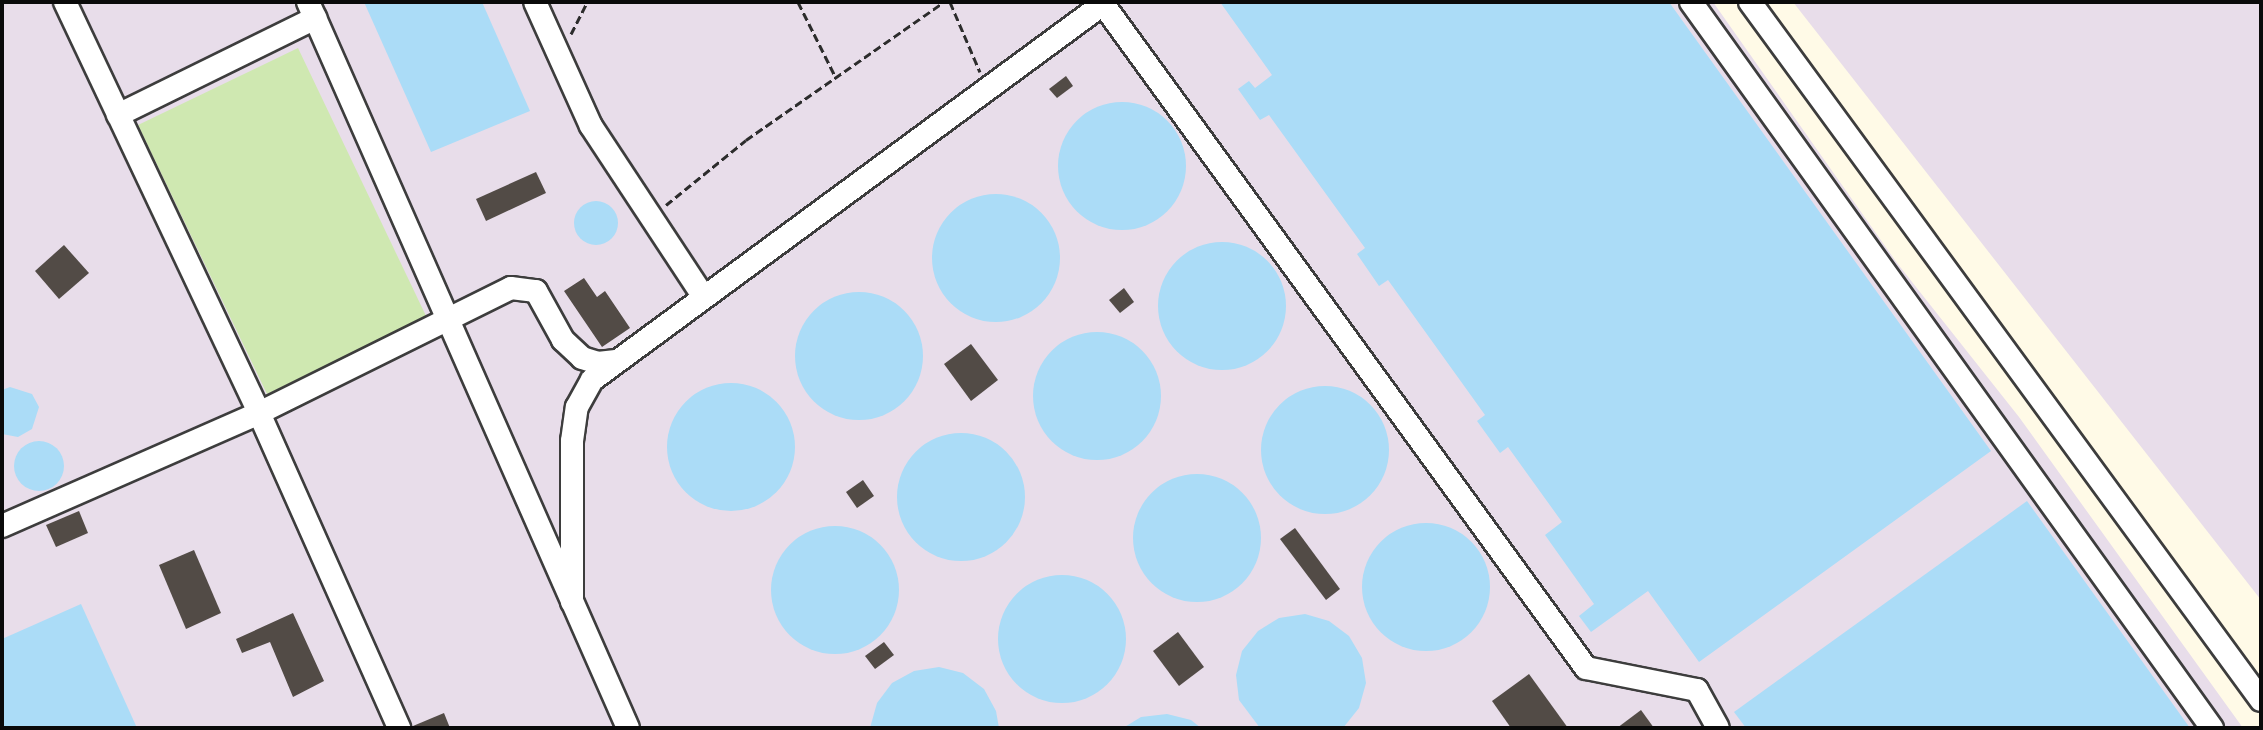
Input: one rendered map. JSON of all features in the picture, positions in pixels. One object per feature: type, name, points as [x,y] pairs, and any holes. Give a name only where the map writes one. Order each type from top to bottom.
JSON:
[{"type":"lane","points":[[65,2],[259,413],[399,728]]},
{"type":"lane","points":[[535,2],[591,126],[703,296]]},
{"type":"lane","points":[[1691,2],[2212,728]]},
{"type":"lane","points":[[1750,2],[2261,700]]},
{"type":"lane","points":[[572,602],[572,441],[577,407],[592,380],[1103,4],[1586,668],[1697,690],[1718,728]]},
{"type":"lane","points":[[118,115],[312,10],[628,728]]},
{"type":"lane","points":[[2,526],[259,413],[511,288],[536,291],[563,340],[582,358],[598,363],[614,361]]},
{"type":"path","points":[[565,69],[570,35],[587,2]]},
{"type":"path","points":[[798,2],[836,78]]},
{"type":"path","points":[[934,2],[939,6]]},
{"type":"path","points":[[651,218],[746,140],[947,2],[988,89]]},
{"type":"shaded area","points":[[2,2],[1713,2],[1897,263],[2019,417],[2243,728],[2,728]]},
{"type":"shaded area","points":[[1793,2],[2261,2],[2261,600]]},
{"type":"green space","points":[[298,48],[427,318],[267,394],[138,125]]},
{"type":"water","points":[[364,2],[482,2],[530,111],[431,152]]},
{"type":"water","points":[[1220,2],[1669,2],[1991,451],[1699,662],[1648,591],[1591,632],[1579,616],[1594,604],[1545,535],[1562,522],[1508,447],[1500,453],[1477,421],[1485,415],[1388,280],[1379,286],[1357,254],[1365,248],[1269,115],[1260,120],[1238,89],[1249,81],[1255,88],[1272,75]]},
{"type":"water","points":[[1122,102],[1147,107],[1167,121],[1181,141],[1186,166],[1181,191],[1167,211],[1147,225],[1122,230],[1097,225],[1077,211],[1063,191],[1058,166],[1063,141],[1077,121],[1097,107]]},
{"type":"water","points":[[996,194],[1021,199],[1041,213],[1055,233],[1060,258],[1055,283],[1041,303],[1021,317],[996,322],[971,317],[951,303],[937,283],[932,258],[937,233],[951,213],[971,199]]},
{"type":"water","points":[[596,201],[611,208],[618,223],[611,238],[596,245],[581,238],[574,223],[581,208]]},
{"type":"water","points":[[1222,242],[1247,247],[1267,261],[1281,281],[1286,306],[1281,331],[1267,351],[1247,365],[1222,370],[1197,365],[1177,351],[1163,331],[1158,306],[1163,281],[1177,261],[1197,247]]},
{"type":"water","points":[[859,292],[884,297],[904,311],[918,331],[923,356],[918,381],[904,401],[884,415],[859,420],[834,415],[814,401],[800,381],[795,356],[800,331],[814,311],[834,297]]},
{"type":"water","points":[[1097,332],[1122,337],[1142,351],[1156,371],[1161,396],[1156,421],[1142,441],[1122,455],[1097,460],[1072,455],[1052,441],[1038,421],[1033,396],[1038,371],[1052,351],[1072,337]]},
{"type":"water","points":[[731,383],[756,388],[776,402],[790,422],[795,447],[790,472],[776,492],[756,506],[731,511],[706,506],[686,492],[672,472],[667,447],[672,422],[686,402],[706,388]]},
{"type":"water","points":[[1325,386],[1350,391],[1370,405],[1384,425],[1389,450],[1384,475],[1370,495],[1350,509],[1325,514],[1300,509],[1280,495],[1266,475],[1261,450],[1266,425],[1280,405],[1300,391]]},
{"type":"water","points":[[10,387],[32,394],[39,407],[32,429],[18,437],[2,434],[2,390]]},
{"type":"water","points":[[961,433],[986,438],[1006,452],[1020,472],[1025,497],[1020,522],[1006,542],[986,556],[961,561],[936,556],[916,542],[902,522],[897,497],[902,472],[916,452],[936,438]]},
{"type":"water","points":[[39,441],[57,448],[64,466],[57,484],[39,491],[21,484],[14,466],[21,448]]},
{"type":"water","points":[[1197,474],[1222,479],[1242,493],[1256,513],[1261,538],[1256,563],[1242,583],[1222,597],[1197,602],[1172,597],[1152,583],[1138,563],[1133,538],[1138,513],[1152,493],[1172,479]]},
{"type":"water","points":[[2027,501],[2190,728],[1746,728],[1734,712]]},
{"type":"water","points":[[1426,523],[1451,528],[1471,542],[1485,562],[1490,587],[1485,612],[1471,632],[1451,646],[1426,651],[1401,646],[1381,632],[1367,612],[1362,587],[1367,562],[1381,542],[1401,528]]},
{"type":"water","points":[[835,526],[860,531],[880,545],[894,565],[899,590],[894,615],[880,635],[860,649],[835,654],[810,649],[790,635],[776,615],[771,590],[776,565],[790,545],[810,531]]},
{"type":"water","points":[[1062,575],[1087,580],[1107,594],[1121,614],[1126,639],[1121,664],[1107,684],[1087,698],[1062,703],[1037,698],[1017,684],[1003,664],[998,639],[1003,614],[1017,594],[1037,580]]},
{"type":"water","points":[[81,604],[137,728],[2,728],[2,639]]},
{"type":"water","points":[[1305,614],[1329,621],[1349,636],[1362,658],[1366,683],[1359,708],[1343,728],[1260,728],[1239,700],[1236,675],[1242,651],[1258,631],[1279,618]]},
{"type":"water","points":[[939,667],[963,673],[984,689],[996,711],[999,728],[870,728],[877,703],[892,683],[914,671]]},
{"type":"water","points":[[1167,714],[1191,720],[1201,728],[1123,728],[1141,717]]},
{"type":"building","points":[[1066,76],[1073,86],[1057,98],[1049,89]]},
{"type":"building","points":[[536,172],[546,193],[486,221],[476,199]]},
{"type":"building","points":[[64,245],[89,273],[59,299],[35,271]]},
{"type":"building","points":[[584,278],[597,297],[605,291],[630,328],[602,347],[564,291]]},
{"type":"building","points":[[1124,288],[1134,302],[1120,313],[1109,300]]},
{"type":"building","points":[[971,344],[998,380],[971,401],[944,364]]},
{"type":"building","points":[[863,480],[874,496],[857,508],[846,492]]},
{"type":"building","points":[[79,511],[88,533],[56,547],[46,525]]},
{"type":"building","points":[[1295,528],[1340,589],[1326,600],[1280,539]]},
{"type":"building","points":[[194,550],[221,613],[186,629],[159,565]]},
{"type":"building","points":[[293,613],[324,681],[293,697],[270,642],[242,653],[236,639]]},
{"type":"building","points":[[1178,632],[1204,667],[1179,686],[1153,651]]},
{"type":"building","points":[[884,642],[894,655],[875,669],[865,656]]},
{"type":"building","points":[[1529,674],[1568,728],[1511,728],[1492,701]]},
{"type":"building","points":[[1641,710],[1654,728],[1617,728]]},
{"type":"building","points":[[444,713],[450,728],[413,728],[413,726]]}]
